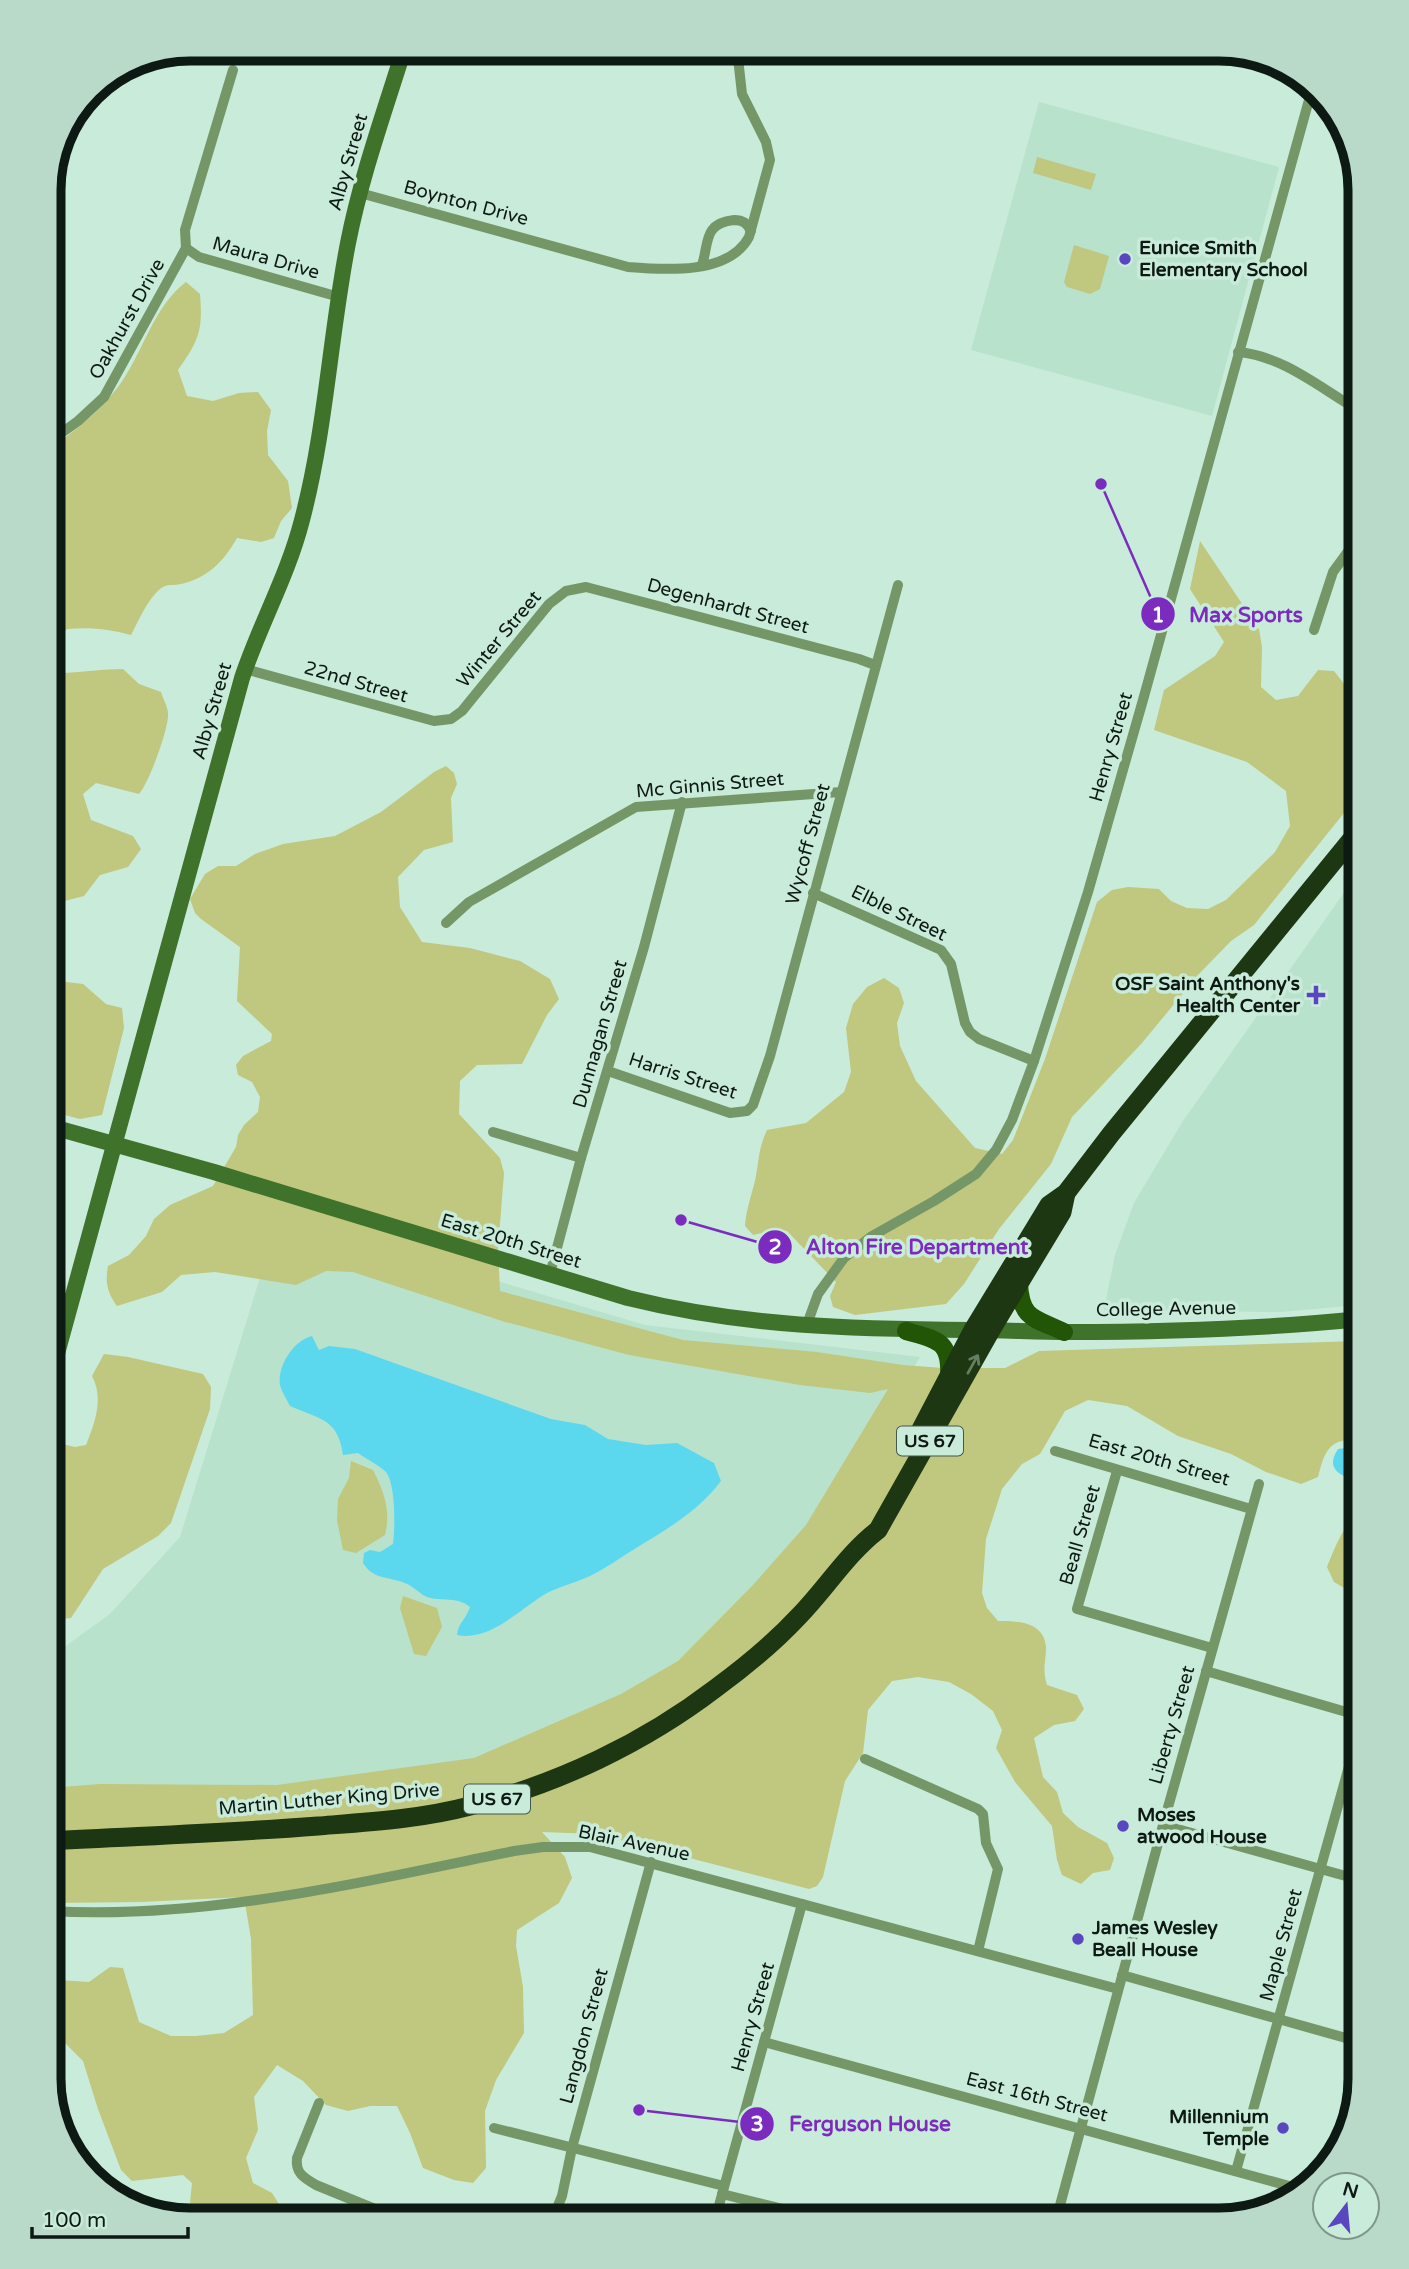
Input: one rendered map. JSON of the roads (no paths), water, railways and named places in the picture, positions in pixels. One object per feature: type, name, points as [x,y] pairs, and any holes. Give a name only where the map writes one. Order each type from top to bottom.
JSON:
[{"type":"highway","name":"US 67","points":[[859,1544],[878,1530],[1049,1205],[1066,1193],[1111,1133],[1348,844]]},
{"type":"highway","name":"US 67","points":[[859,1544],[949,1377],[1019,1284],[1062,1212],[1066,1193]]},
{"type":"highway","name":"Martin Luther King Drive","points":[[61,1840],[286,1829],[405,1818],[467,1807],[547,1782],[628,1743],[715,1689],[792,1623],[859,1544]]},
{"type":"main road","points":[[1019,1284],[1022,1306],[1028,1315],[1064,1332]]},
{"type":"main road","points":[[906,1331],[943,1344],[948,1354],[949,1377]]},
{"type":"street","name":"Alby Street","points":[[61,1320],[115,1143],[245,669],[285,574],[302,521],[321,430],[348,244],[360,192],[400,61]]},
{"type":"street","points":[[739,62],[743,94],[766,142],[770,160],[751,231]]},
{"type":"street","name":"Oakhurst Drive","points":[[62,433],[104,397],[186,248],[185,230],[233,70]]},
{"type":"street","name":"Henry Street","points":[[807,1327],[818,1294],[831,1273],[852,1250],[962,1184],[986,1163],[1012,1120],[1034,1061],[1088,892],[1309,98]]},
{"type":"street","name":"Boynton Drive","points":[[360,192],[628,267],[702,265],[736,253],[744,247],[751,231]]},
{"type":"street","points":[[702,265],[706,241],[714,226],[722,222],[742,221],[748,224],[751,231]]},
{"type":"street","name":"Maura Drive","points":[[186,248],[199,257],[339,297]]},
{"type":"street","points":[[1238,352],[1255,353],[1285,366],[1348,404]]},
{"type":"street","points":[[1314,630],[1333,572],[1348,551]]},
{"type":"street","name":"Wycoff Street","points":[[747,1111],[757,1098],[770,1056],[898,585]]},
{"type":"street","name":"Degenhardt Street","points":[[571,589],[586,587],[603,590],[875,665]]},
{"type":"street","name":"Winter Street","points":[[458,715],[540,613],[555,598],[571,589]]},
{"type":"street","name":"22nd Street","points":[[245,669],[413,716],[444,721],[458,715]]},
{"type":"street","name":"Mc Ginnis Street","points":[[446,923],[469,902],[625,811],[647,804],[841,792]]},
{"type":"street","name":"Dunnagan Street","points":[[550,1274],[581,1158],[644,947],[682,802]]},
{"type":"street","name":"Elble Street","points":[[813,892],[941,950],[951,964],[965,1023],[970,1032],[979,1039],[1034,1061]]},
{"type":"street","name":"Harris Street","points":[[608,1072],[730,1113],[747,1111]]},
{"type":"street","name":"East 20th Street","points":[[62,1129],[666,1307],[740,1320],[807,1327],[906,1331],[982,1330]]},
{"type":"street","points":[[492,1132],[581,1158]]},
{"type":"street","name":"College Avenue","points":[[982,1330],[1064,1332],[1288,1327],[1348,1320]]},
{"type":"street","name":"East 20th Street","points":[[1055,1451],[1251,1509]]},
{"type":"street","name":"Beall Street","points":[[1117,1471],[1077,1609],[1212,1648]]},
{"type":"street","name":"Liberty Street","points":[[1060,2208],[1163,1825],[1259,1484]]},
{"type":"street","points":[[1206,1671],[1348,1712]]},
{"type":"street","points":[[865,1759],[978,1809],[983,1814],[986,1843],[998,1869],[978,1951]]},
{"type":"street","name":"Maple Street","points":[[1236,2171],[1348,1770]]},
{"type":"street","points":[[1163,1825],[1348,1877]]},
{"type":"street","name":"Blair Avenue","points":[[61,1911],[139,1911],[240,1903],[295,1895],[543,1847],[590,1847],[1118,1989]]},
{"type":"street","name":"Langdon Street","points":[[557,2207],[651,1862]]},
{"type":"street","name":"Henry Street","points":[[718,2208],[802,1903]]},
{"type":"street","points":[[1122,1975],[1348,2039]]},
{"type":"street","name":"East 16th Street","points":[[764,2042],[1290,2186]]},
{"type":"street","points":[[319,2103],[297,2158],[298,2172],[316,2185],[371,2207]]},
{"type":"street","points":[[494,2128],[785,2208]]},
{"type":"water","points":[[312,1336],[319,1350],[329,1346],[355,1349],[551,1419],[585,1425],[608,1439],[646,1445],[677,1443],[714,1463],[721,1481],[702,1502],[680,1520],[602,1569],[547,1593],[493,1629],[469,1636],[457,1635],[470,1607],[454,1600],[427,1597],[407,1584],[372,1573],[363,1563],[364,1553],[370,1550],[380,1552],[393,1544],[392,1486],[383,1469],[358,1453],[343,1455],[337,1434],[326,1422],[290,1406],[286,1399],[280,1385],[284,1362],[293,1348]]},
{"type":"water","points":[[1338,1449],[1348,1450],[1348,1478],[1334,1468],[1334,1457]]},
{"type":"place","name":"Eunice Smith Elementary School","points":[[1125,259]]},
{"type":"place","name":"Max Sports","points":[[1101,484]]},
{"type":"place","name":"OSF Saint Anthony's Health Center","points":[[1316,995]]},
{"type":"place","name":"Alton Fire Department","points":[[681,1220]]},
{"type":"place","name":"Moses atwood House","points":[[1123,1826]]},
{"type":"place","name":"James Wesley Beall House","points":[[1078,1939]]},
{"type":"place","name":"Ferguson House","points":[[639,2110]]},
{"type":"place","name":"Millennium Temple","points":[[1283,2128]]}]
